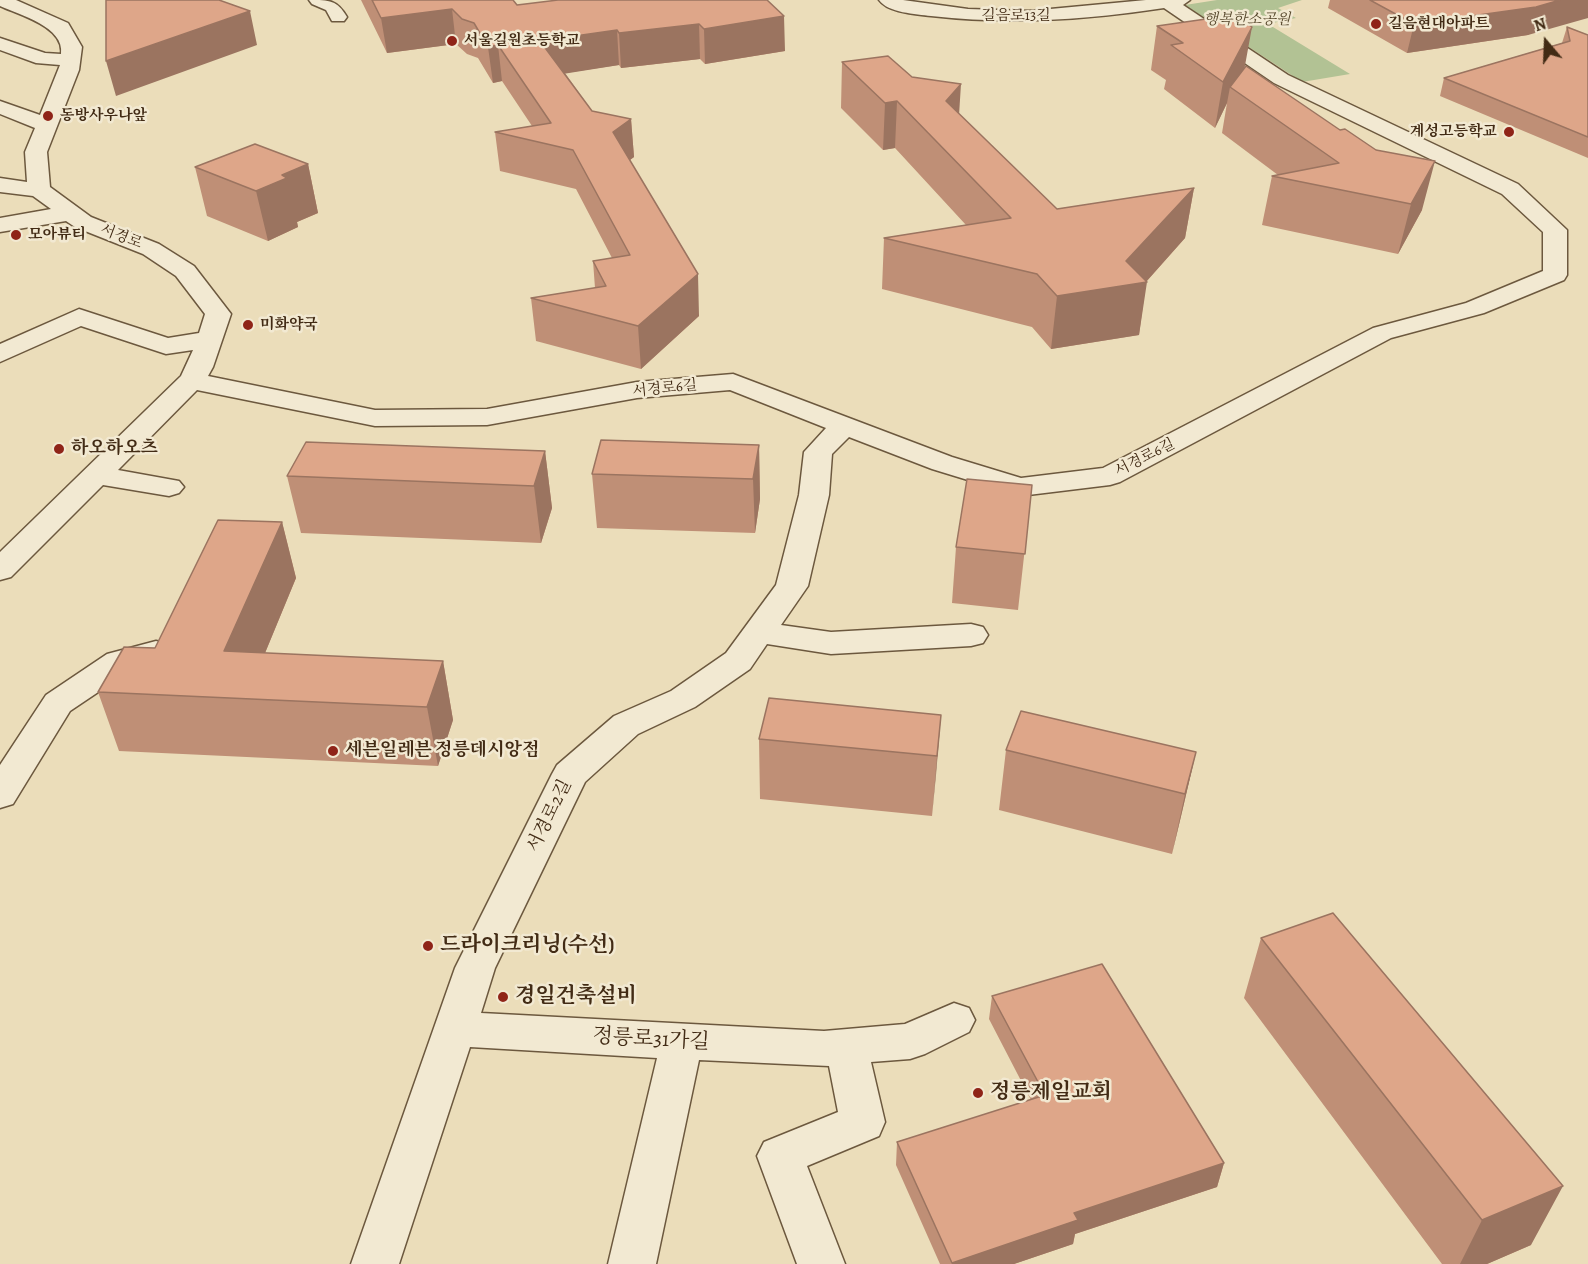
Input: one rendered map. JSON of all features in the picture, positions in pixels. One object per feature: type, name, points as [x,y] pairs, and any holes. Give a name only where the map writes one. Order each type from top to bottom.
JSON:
[{"type":"street","points":[[0,185],[39,190],[36,152],[69,70],[72,47],[60,27],[1,0]]},
{"type":"street","points":[[318,0],[333,7],[338,16]]},
{"type":"street","name":"길음로13길","points":[[888,0],[898,5],[965,16],[1032,18],[1174,1]]},
{"type":"street","name":"서경로6길","points":[[191,381],[375,418],[487,417],[637,390],[733,382],[942,463],[1020,488],[1110,476],[1382,333],[1475,308],[1555,275],[1555,230],[1510,189],[1281,79],[1174,1]]},
{"type":"street","points":[[0,44],[43,59],[70,60]]},
{"type":"street","points":[[0,107],[47,124]]},
{"type":"street","name":"서경로","points":[[0,570],[191,381],[200,367],[218,314],[185,271],[151,249],[83,222],[39,190]]},
{"type":"street","points":[[0,225],[71,213]]},
{"type":"street","points":[[0,354],[79,317],[166,346],[210,339]]},
{"type":"street","name":"서경로2길","points":[[375,1264],[475,968],[570,774],[626,725],[683,699],[738,661],[792,586],[814,495],[818,452],[844,425]]},
{"type":"street","points":[[97,475],[170,487]]},
{"type":"street","points":[[758,633],[831,643],[971,635]]},
{"type":"street","points":[[0,795],[58,703],[119,662],[175,648]]},
{"type":"street","name":"정릉로31가길","points":[[455,1029],[824,1048],[910,1041],[954,1020]]},
{"type":"street","points":[[632,1264],[682,1041]]},
{"type":"street","points":[[821,1264],[780,1156],[863,1122],[846,1047]]},
{"type":"green space","name":"행복한소공원","points":[[1217,0],[1302,0],[1278,8],[1296,18],[1268,24],[1350,74],[1302,82],[1185,5]]},
{"type":"building","points":[[106,0],[219,0],[250,11],[106,61]]},
{"type":"building","points":[[372,0],[513,0],[517,5],[558,0],[767,0],[784,16],[704,29],[699,24],[619,33],[617,30],[540,41],[592,111],[631,119],[613,132],[698,274],[638,326],[531,298],[606,286],[593,261],[630,255],[573,150],[495,132],[551,123],[498,45],[488,47],[474,23],[462,19],[452,9],[381,18]]},
{"type":"building","points":[[1370,0],[1560,0],[1536,7],[1414,24]]},
{"type":"building","points":[[1234,15],[1252,27],[1223,82],[1171,45],[1183,43],[1157,26]]},
{"type":"building","points":[[1567,27],[1588,35],[1588,137],[1444,78],[1570,41]]},
{"type":"building","points":[[888,56],[912,77],[961,84],[946,101],[1057,209],[1194,188],[1126,261],[1147,282],[1057,296],[1037,274],[884,238],[1011,218],[897,101],[885,103],[842,62]]},
{"type":"building","points":[[1246,66],[1340,130],[1345,129],[1376,150],[1435,161],[1411,204],[1272,176],[1339,163],[1230,87]]},
{"type":"building","points":[[255,144],[308,164],[282,175],[287,178],[256,191],[195,167]]},
{"type":"building","points":[[601,440],[759,445],[753,479],[592,474]]},
{"type":"building","points":[[306,442],[545,451],[534,486],[287,476]]},
{"type":"building","points":[[967,479],[1032,485],[1025,554],[956,547]]},
{"type":"building","points":[[218,520],[282,522],[224,651],[443,661],[427,707],[98,692],[124,647],[155,648]]},
{"type":"building","points":[[769,698],[941,715],[937,756],[759,739]]},
{"type":"building","points":[[1021,711],[1196,752],[1185,794],[1006,750]]},
{"type":"building","points":[[1333,913],[1563,1186],[1482,1220],[1261,938]]},
{"type":"building","points":[[1102,964],[1224,1163],[1074,1213],[1078,1220],[952,1263],[897,1142],[1045,1095],[992,996]]},
{"type":"place","name":"길음현대아파트","points":[[1376,24]]},
{"type":"place","name":"서울길원초등학교","points":[[452,41]]},
{"type":"place","name":"동방사우나앞","points":[[48,116]]},
{"type":"place","name":"계성고등학교","points":[[1509,132]]},
{"type":"place","name":"모아뷰티","points":[[16,235]]},
{"type":"place","name":"미화약국","points":[[248,325]]},
{"type":"place","name":"하오하오츠","points":[[59,449]]},
{"type":"place","name":"세븐일레븐 정릉데시앙점","points":[[333,751]]},
{"type":"place","name":"드라이크리닝(수선)","points":[[428,946]]},
{"type":"place","name":"경일건축설비","points":[[503,997]]},
{"type":"place","name":"정릉제일교회","points":[[978,1093]]}]
